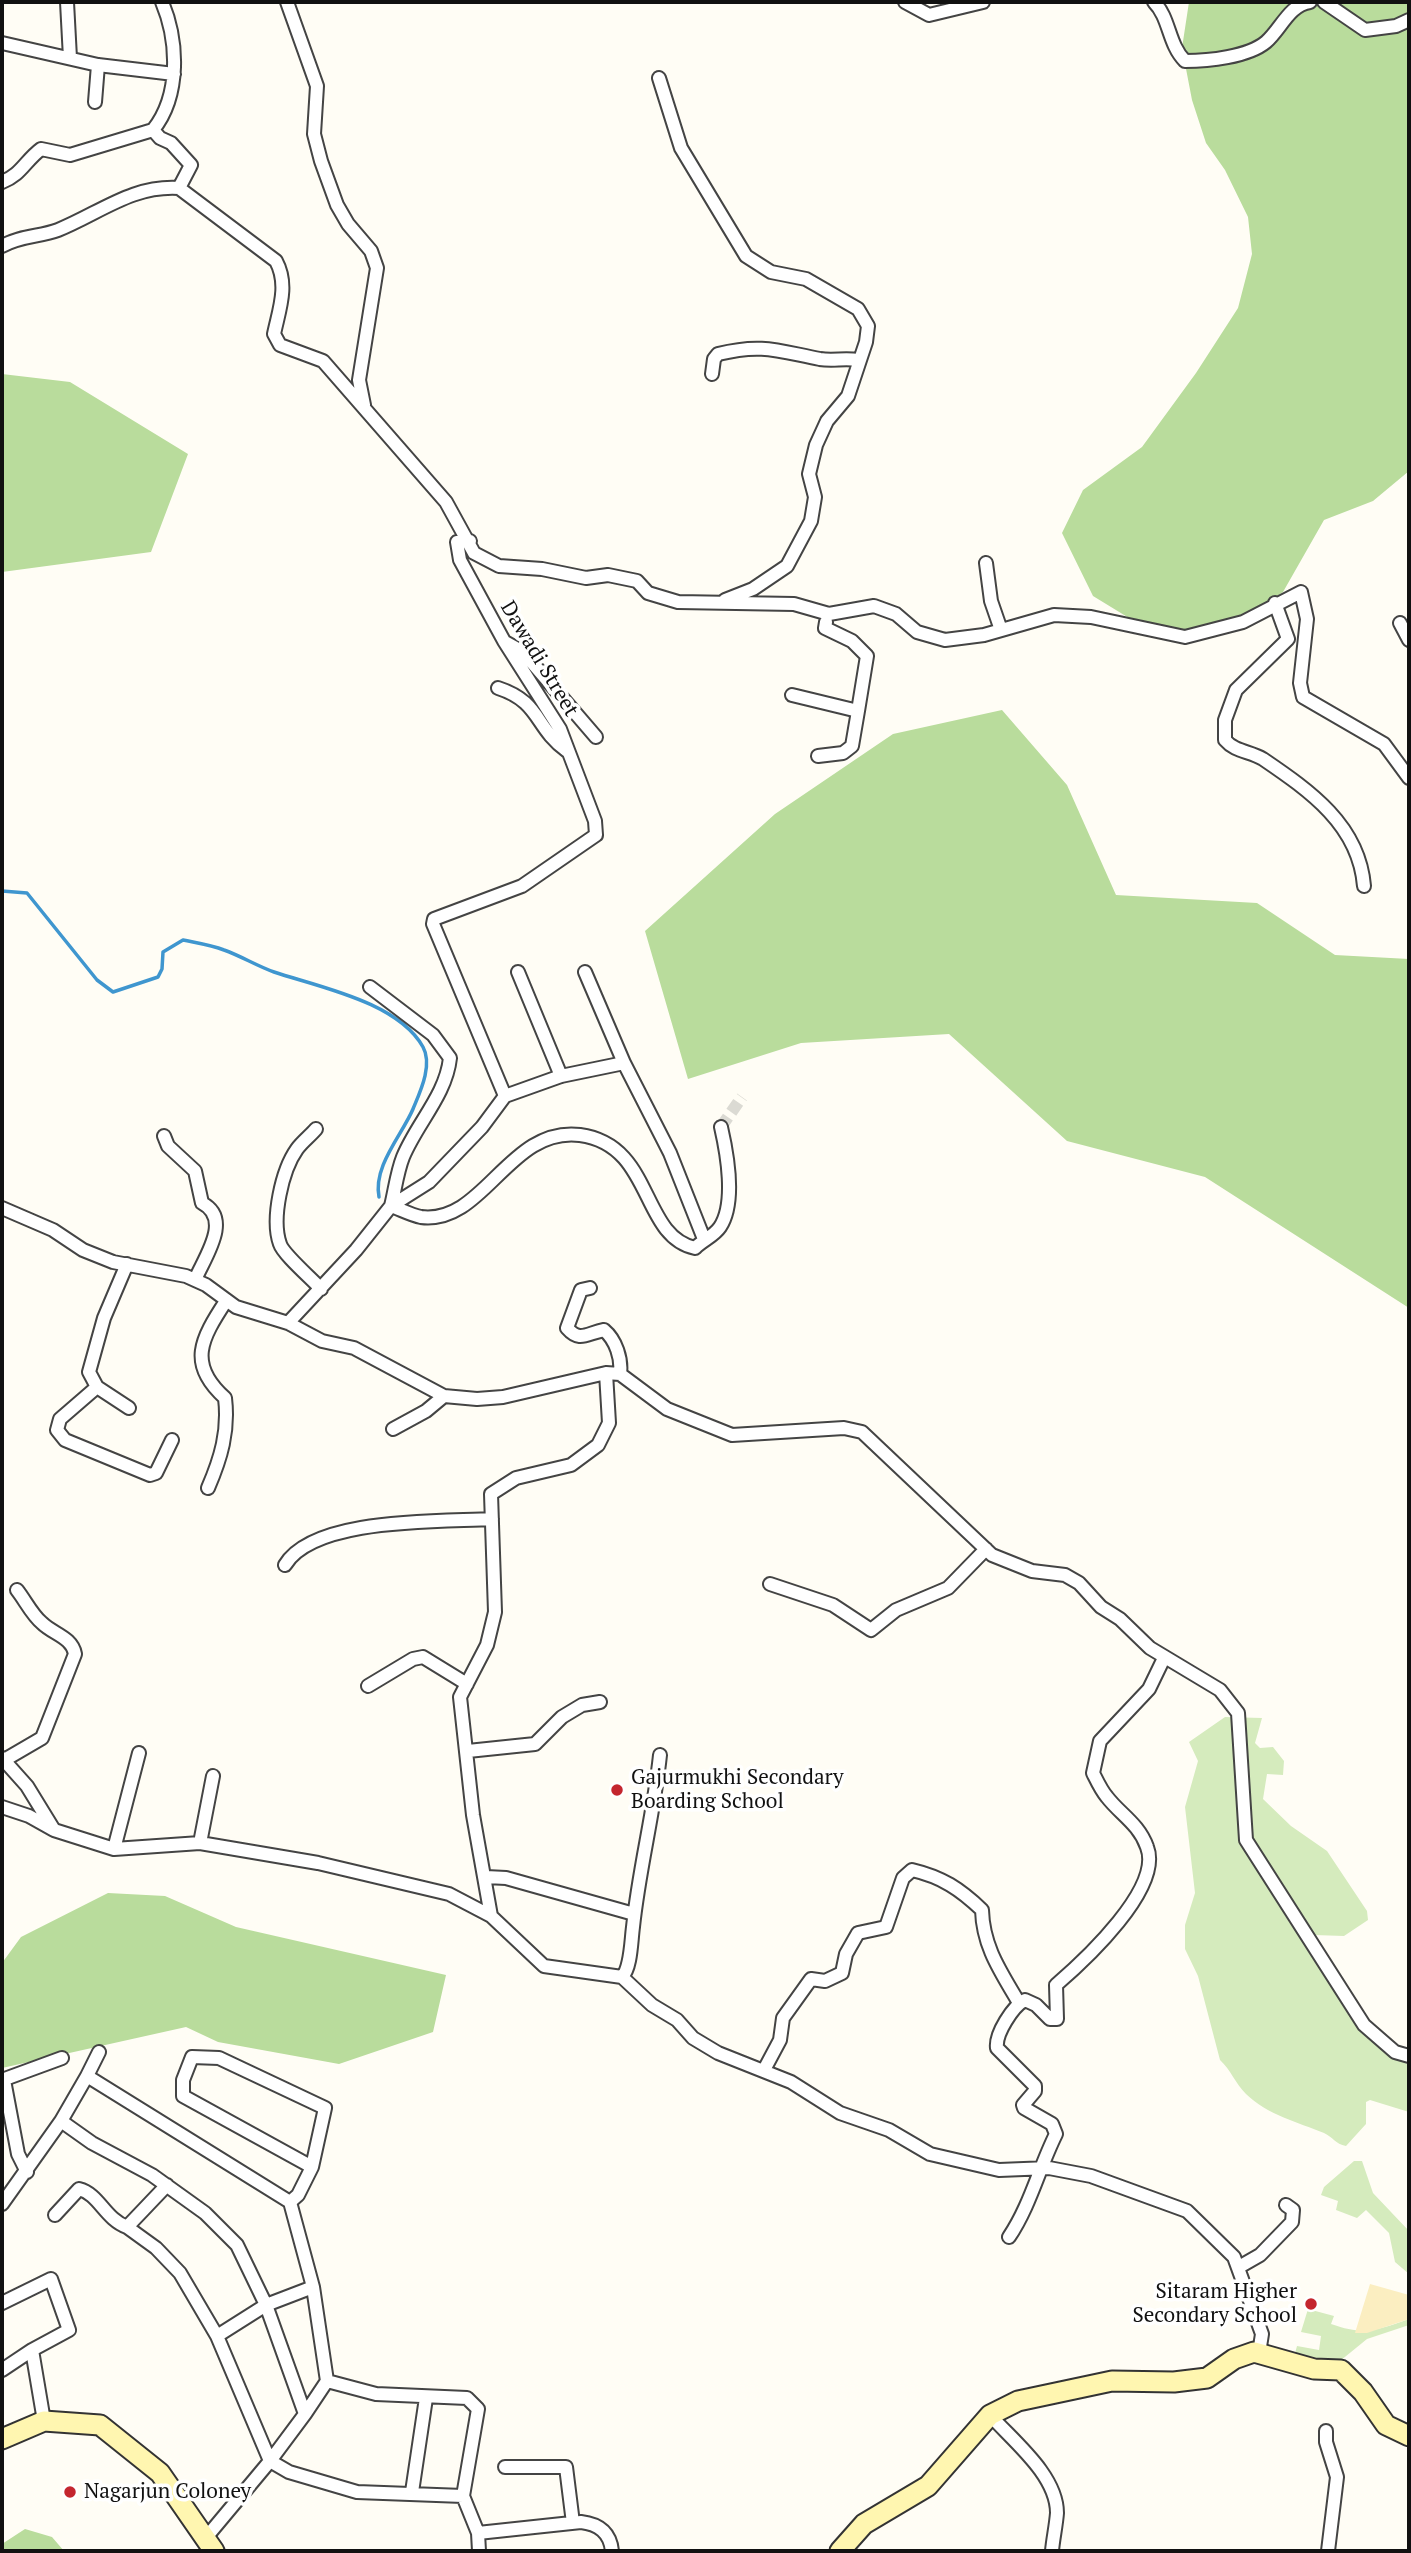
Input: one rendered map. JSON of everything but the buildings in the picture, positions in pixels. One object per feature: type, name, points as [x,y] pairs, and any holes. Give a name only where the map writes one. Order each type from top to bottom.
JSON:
[{"type":"main road","points":[[840,2551],[864,2524],[928,2486],[990,2415],[1028,2397],[1112,2381],[1174,2382],[1207,2378],[1234,2359],[1254,2352],[1314,2369],[1341,2370],[1363,2392],[1385,2425],[1409,2436]]},
{"type":"main road","points":[[2,2439],[44,2421],[100,2426],[160,2473],[209,2546]]},
{"type":"street","points":[[67,2],[70,58]]},
{"type":"street","points":[[2,182],[14,178],[23,170],[29,158],[41,149],[70,155],[153,130],[167,107],[174,74],[171,24],[162,2]]},
{"type":"street","points":[[287,2],[317,86],[314,134],[321,161],[337,205],[371,251],[377,268],[371,290],[359,380],[364,405]]},
{"type":"street","points":[[905,2],[929,15],[982,2]]},
{"type":"street","points":[[1154,2],[1162,10],[1177,53],[1185,61],[1255,49],[1283,25],[1290,12],[1302,3],[1310,2]]},
{"type":"street","points":[[1324,2],[1365,30],[1396,26],[1409,20]]},
{"type":"street","points":[[2,43],[97,65],[174,74]]},
{"type":"street","points":[[95,102],[97,65]]},
{"type":"street","points":[[659,78],[681,148],[746,256],[771,272],[806,279],[858,309],[868,326],[866,342],[858,360],[857,374],[848,396],[827,421],[816,445],[809,474],[816,497],[811,522],[787,566],[753,589],[712,605]]},
{"type":"street","points":[[153,130],[160,138],[171,143],[191,165],[179,188]]},
{"type":"street","points":[[2,246],[23,237],[57,230],[117,199],[160,187],[179,188],[276,261],[282,273],[284,288],[274,334],[280,345],[323,361],[446,502],[470,541],[474,553],[499,566],[542,569],[586,578],[608,575],[637,581],[649,593],[678,602],[712,605],[794,604],[829,614],[874,606],[897,614],[917,632],[959,641],[1054,615],[1091,617],[1185,637],[1243,622],[1275,603],[1301,592],[1307,619],[1300,683],[1303,697],[1384,744],[1409,778]]},
{"type":"street","points":[[712,374],[714,359],[718,354],[758,347],[800,352],[822,360],[858,360]]},
{"type":"street","name":"Dawadi Street","points":[[470,541],[457,542],[460,560],[504,641],[560,729],[595,821],[596,835],[522,886],[434,919],[505,1096]]},
{"type":"street","points":[[986,563],[990,572],[991,601],[1001,630]]},
{"type":"street","points":[[1275,603],[1288,639],[1236,691],[1225,720],[1225,740],[1231,747],[1262,758],[1299,783],[1321,805],[1351,838],[1360,854],[1364,886]]},
{"type":"street","points":[[818,756],[843,754],[852,746],[867,656],[852,641],[825,628],[826,622]]},
{"type":"street","points":[[1400,622],[1409,640]]},
{"type":"street","points":[[504,641],[523,652],[596,737]]},
{"type":"street","points":[[498,688],[519,695],[530,706],[550,738],[568,751]]},
{"type":"street","points":[[792,695],[858,711]]},
{"type":"street","points":[[518,972],[561,1076]]},
{"type":"street","points":[[585,972],[624,1063],[665,1142],[704,1239]]},
{"type":"street","points":[[370,987],[433,1035],[450,1058],[449,1072],[429,1115],[403,1157],[391,1206]]},
{"type":"street","points":[[288,1322],[321,1289],[391,1206],[429,1182],[482,1127],[505,1096],[561,1076],[624,1063]]},
{"type":"street","points":[[391,1206],[420,1217],[441,1217],[459,1208],[524,1151],[545,1139],[579,1135],[609,1143],[620,1152],[649,1193],[658,1218],[680,1245],[695,1248],[713,1235],[726,1214],[729,1175],[721,1127]]},
{"type":"street","points":[[316,1129],[296,1150],[283,1181],[278,1202],[277,1226],[280,1247],[321,1289]]},
{"type":"street","points":[[164,1136],[168,1146],[195,1171],[202,1203],[211,1208],[216,1218],[210,1251],[195,1280]]},
{"type":"street","points":[[2,1208],[53,1230],[83,1250],[127,1264],[195,1280],[236,1307],[288,1322],[322,1341],[354,1348],[443,1396],[477,1399],[503,1396],[613,1374],[621,1365],[612,1336],[604,1330],[583,1338],[574,1335],[567,1328],[576,1297],[581,1290],[590,1288]]},
{"type":"street","points":[[127,1264],[89,1372],[97,1387],[130,1408]]},
{"type":"street","points":[[208,1488],[220,1461],[227,1416],[225,1398],[206,1381],[201,1353],[214,1319],[226,1301]]},
{"type":"street","points":[[491,1916],[473,1815],[460,1698],[487,1645],[495,1612],[491,1494],[516,1478],[571,1465],[598,1445],[610,1423],[613,1374]]},
{"type":"street","points":[[613,1374],[667,1409],[732,1435],[844,1428],[862,1432],[992,1555],[1032,1571],[1065,1575],[1079,1583],[1101,1607],[1120,1619],[1164,1658],[1220,1689],[1238,1713],[1246,1840],[1364,2025],[1395,2052],[1409,2056]]},
{"type":"street","points":[[97,1387],[60,1419],[57,1430],[65,1440],[150,1475],[156,1473],[172,1440]]},
{"type":"street","points":[[393,1429],[426,1412],[443,1396]]},
{"type":"street","points":[[285,1565],[290,1558],[328,1534],[375,1525],[492,1519]]},
{"type":"street","points":[[770,1584],[833,1605],[871,1630],[895,1610],[948,1588],[986,1549]]},
{"type":"street","points":[[17,1590],[42,1624],[59,1633],[75,1649],[42,1738],[4,1759],[54,1830]]},
{"type":"street","points":[[368,1686],[413,1659],[423,1657],[467,1684]]},
{"type":"street","points":[[1009,2237],[1024,2214],[1039,2167],[1056,2134],[1055,2129],[1024,2108],[1035,2091],[1035,2086],[995,2045],[1019,2003],[1025,2000],[1036,2005],[1049,2019],[1057,2020],[1056,1985],[1097,1948],[1146,1881],[1148,1847],[1129,1817],[1107,1798],[1093,1773],[1100,1741],[1149,1689],[1164,1658]]},
{"type":"street","points":[[468,1751],[535,1744],[562,1717],[582,1705],[600,1702]]},
{"type":"street","points":[[114,1849],[139,1753]]},
{"type":"street","points":[[622,1977],[629,1961],[641,1858],[655,1802],[660,1755]]},
{"type":"street","points":[[200,1843],[213,1776]]},
{"type":"street","points":[[2,1807],[29,1816],[54,1830],[114,1849],[200,1843],[410,1883],[449,1894],[491,1916],[544,1966],[622,1977],[652,2005],[677,2020],[693,2038],[718,2053],[764,2070],[814,2094],[840,2113],[889,2130],[939,2157],[1011,2172],[1039,2167],[1091,2176],[1187,2211],[1223,2244],[1239,2267],[1262,2334],[1259,2353]]},
{"type":"street","points":[[764,2070],[780,2040],[783,2018],[811,1979],[825,1981],[842,1973],[846,1954],[858,1933],[886,1927],[903,1878],[912,1870],[933,1875],[957,1886],[982,1910],[982,1934],[1019,2003]]},
{"type":"street","points":[[486,1877],[519,1881],[634,1914]]},
{"type":"street","points":[[2,2204],[61,2121],[99,2052]]},
{"type":"street","points":[[290,2202],[298,2195],[312,2167],[325,2108],[219,2058],[192,2057],[183,2080],[183,2096],[312,2167]]},
{"type":"street","points":[[27,2172],[18,2154],[3,2080],[62,2058]]},
{"type":"street","points":[[87,2076],[290,2202],[313,2287],[327,2381],[209,2546]]},
{"type":"street","points":[[61,2121],[92,2143],[167,2185],[205,2213],[237,2245],[266,2305],[305,2414]]},
{"type":"street","points":[[127,2227],[167,2185]]},
{"type":"street","points":[[55,2215],[79,2189],[90,2192],[116,2223],[127,2227],[156,2249],[180,2273],[217,2336],[270,2461],[289,2472],[357,2492],[463,2496]]},
{"type":"street","points":[[1239,2267],[1271,2246],[1292,2222],[1293,2210],[1286,2205]]},
{"type":"street","points":[[2,2303],[51,2279],[69,2330],[2,2370]]},
{"type":"street","points":[[217,2336],[266,2305],[313,2287]]},
{"type":"street","points":[[32,2350],[44,2421]]},
{"type":"street","points":[[327,2381],[376,2394],[467,2398],[478,2409],[463,2496],[478,2533],[479,2551]]},
{"type":"street","points":[[412,2492],[426,2398]]},
{"type":"street","points":[[990,2415],[1044,2476],[1052,2493],[1056,2513],[1052,2551]]},
{"type":"street","points":[[1326,2431],[1326,2442],[1337,2477],[1328,2551]]},
{"type":"street","points":[[505,2467],[566,2467],[573,2523]]},
{"type":"street","points":[[478,2533],[573,2523],[596,2524],[604,2531],[612,2551]]},
{"type":"green space","points":[[1189,2],[1409,2],[1409,471],[1373,501],[1324,520],[1283,592],[1247,617],[1168,633],[1129,618],[1093,596],[1062,533],[1083,490],[1142,447],[1196,373],[1238,308],[1252,254],[1248,217],[1225,170],[1206,143],[1192,100],[1182,48]]},
{"type":"green space","points":[[2,374],[70,382],[188,454],[151,552],[2,572]]},
{"type":"green space","points":[[1002,710],[1067,785],[1116,895],[1257,903],[1335,955],[1409,959],[1409,1308],[1205,1177],[1067,1141],[949,1034],[801,1043],[688,1079],[645,931],[775,814],[893,734]]},
{"type":"green space","points":[[1225,1717],[1262,1718],[1255,1743],[1260,1748],[1273,1747],[1284,1761],[1283,1775],[1267,1774],[1263,1799],[1291,1826],[1327,1851],[1367,1911],[1368,1920],[1344,1936],[1314,1935],[1294,1908],[1284,1914],[1356,2022],[1409,2066],[1409,2112],[1370,2100],[1366,2102],[1366,2124],[1346,2146],[1324,2133],[1273,2113],[1242,2090],[1220,2060],[1198,1976],[1185,1949],[1185,1925],[1195,1893],[1185,1807],[1198,1761],[1189,1742]]},
{"type":"green space","points":[[108,1893],[165,1896],[236,1927],[446,1975],[433,2032],[339,2064],[218,2042],[186,2027],[2,2068],[2,1963],[21,1937]]},
{"type":"green space","points":[[1354,2161],[1362,2161],[1373,2193],[1409,2231],[1409,2274],[1395,2262],[1389,2233],[1366,2210],[1357,2218],[1336,2210],[1338,2201],[1321,2195],[1324,2187]]},
{"type":"green space","points":[[1308,2309],[1334,2316],[1331,2324],[1353,2330],[1379,2329],[1409,2319],[1409,2325],[1367,2339],[1340,2361],[1330,2363],[1294,2357],[1297,2346],[1319,2350],[1321,2336],[1301,2332]]},
{"type":"green space","points":[[25,2529],[52,2537],[64,2551],[2,2551],[2,2544]]},
{"type":"sand","points":[[1370,2284],[1409,2295],[1409,2319],[1367,2333],[1355,2333]]},
{"type":"waterway","points":[[2,891],[27,893],[97,980],[113,992],[158,977],[162,969],[163,952],[183,940],[219,948],[274,972],[356,998],[396,1018],[411,1031],[423,1047],[427,1062],[422,1087],[413,1109],[384,1162],[378,1185],[379,1197]]},
{"type":"tunnel","points":[[721,1127],[742,1097]]},
{"type":"place","name":"Gajurmukhi Secondary Boarding School","points":[[617,1790]]},
{"type":"place","name":"Sitaram Higher Secondary School","points":[[1311,2304]]},
{"type":"place","name":"Nagarjun Coloney","points":[[70,2492]]}]
